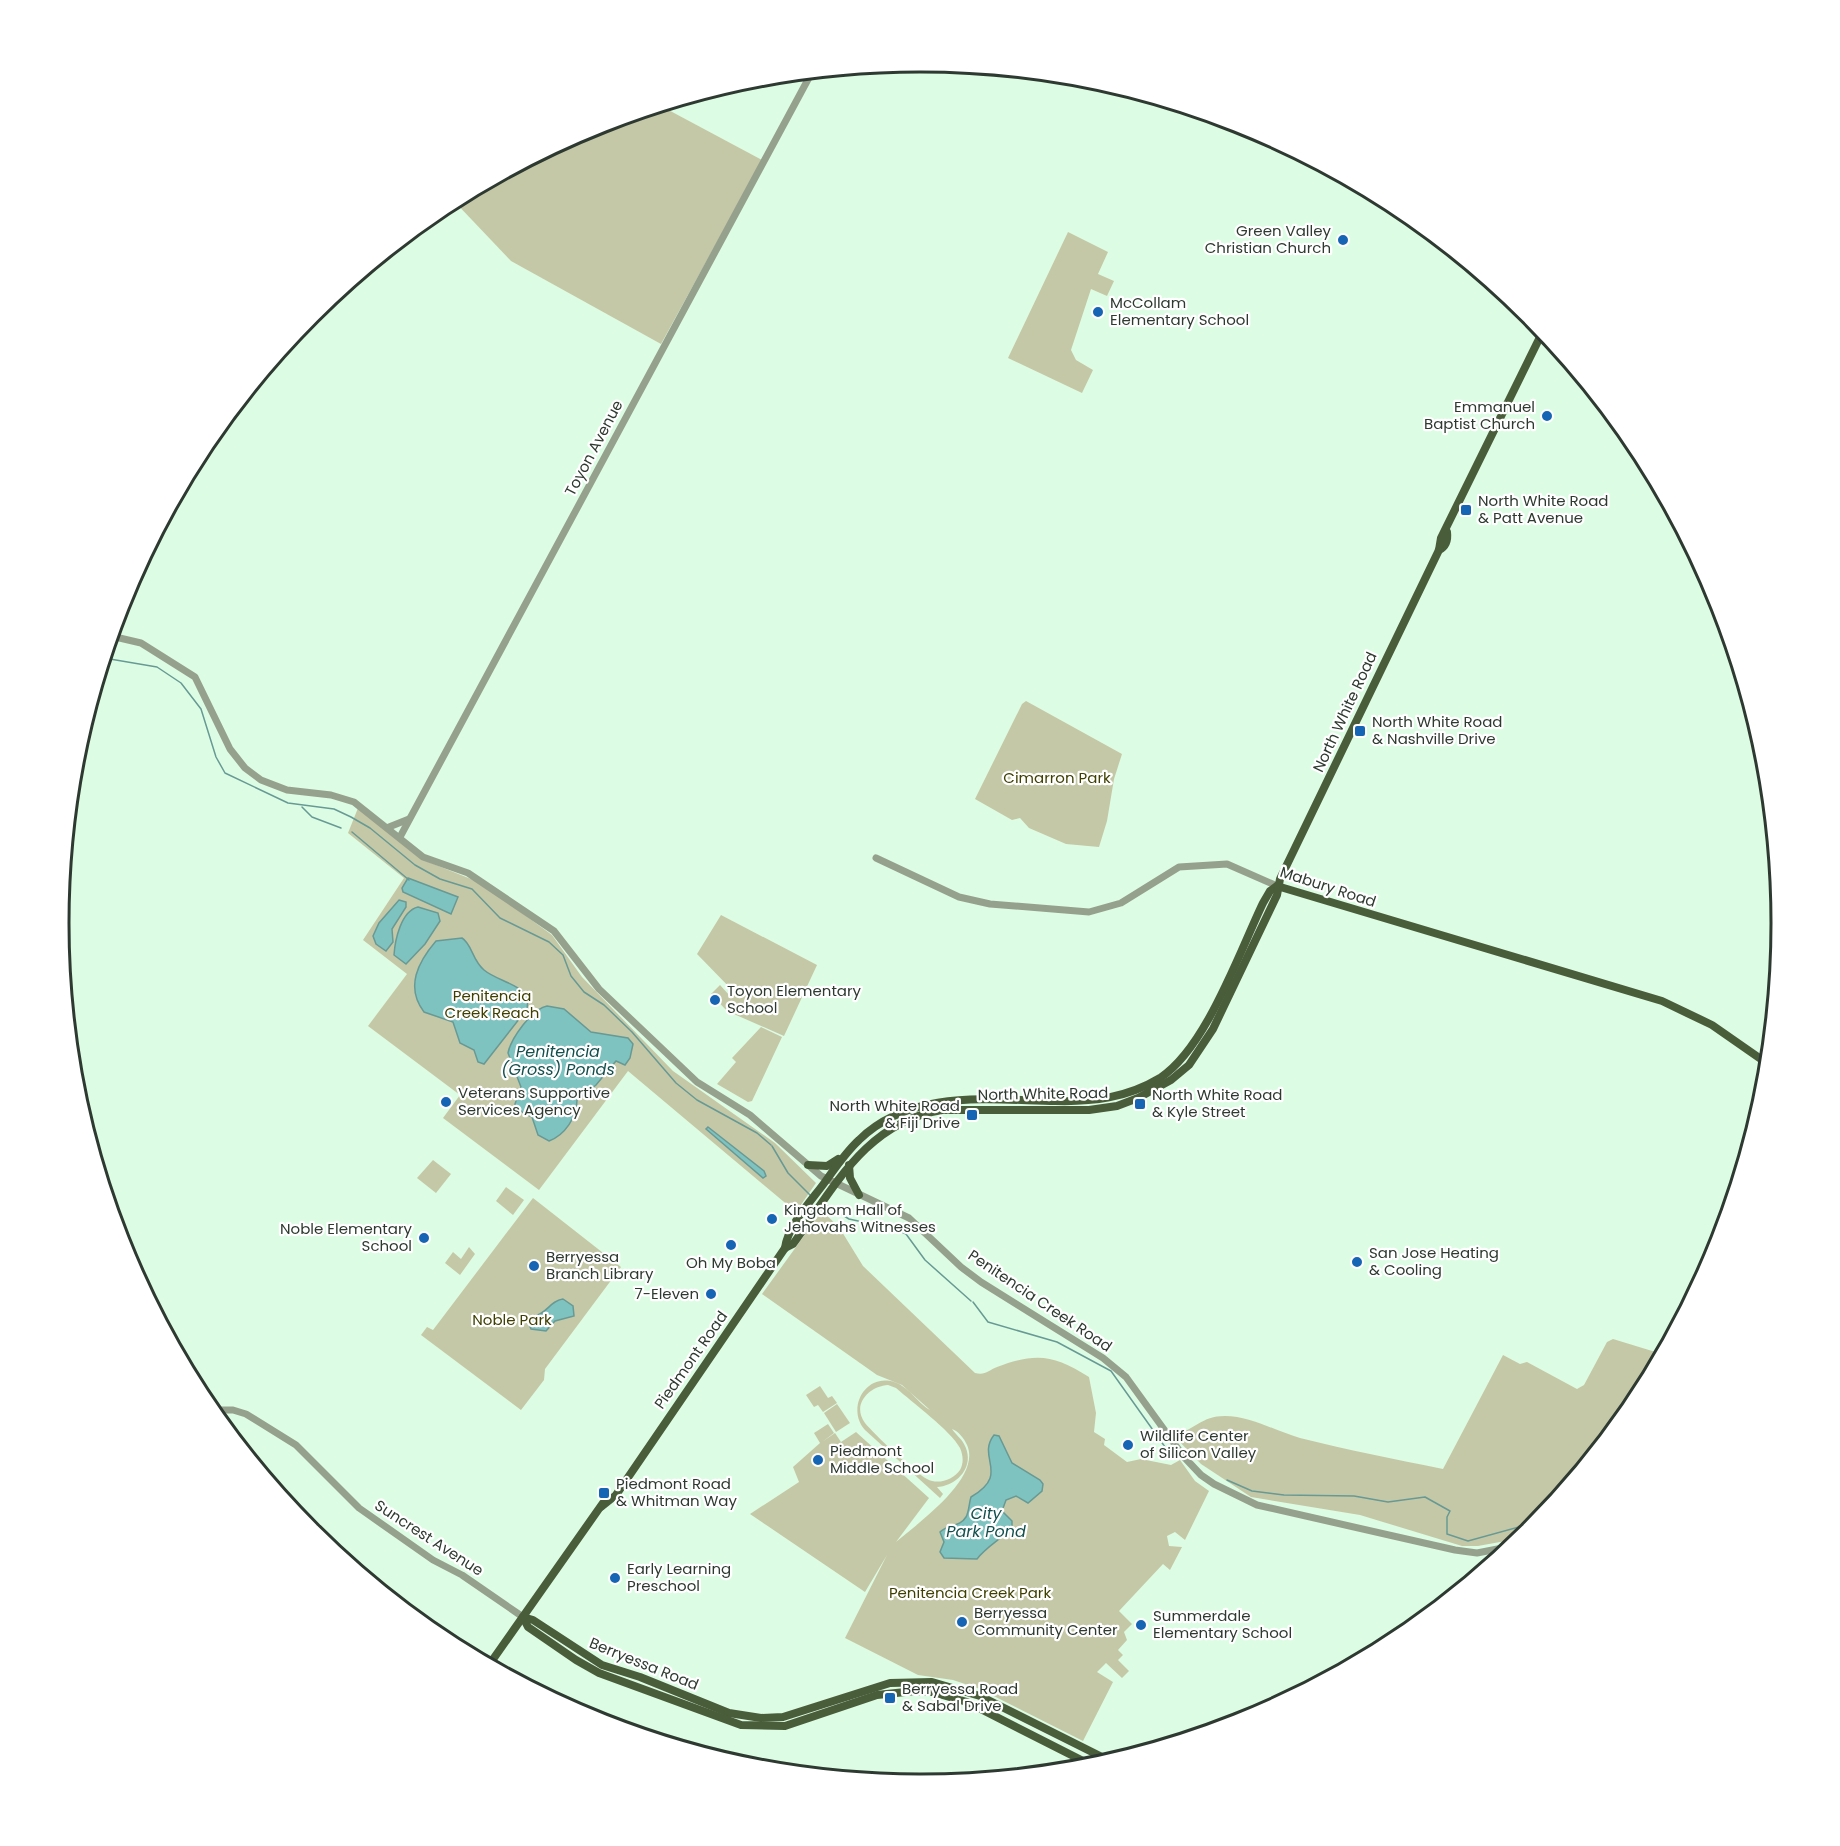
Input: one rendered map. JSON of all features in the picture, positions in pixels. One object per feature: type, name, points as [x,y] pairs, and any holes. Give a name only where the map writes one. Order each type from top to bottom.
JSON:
[{"type":"main road","name":"North White Road","points":[[827,1196],[849,1165],[869,1143],[888,1129],[919,1115],[942,1110],[1089,1110],[1117,1106],[1145,1096],[1171,1080],[1189,1065],[1213,1029],[1277,895],[1277,886],[1438,550],[1440,541],[1447,532],[1540,340]]},
{"type":"main road","name":"North White Road","points":[[819,1191],[846,1154],[861,1138],[883,1122],[918,1106],[963,1100],[1095,1100],[1122,1095],[1159,1078],[1180,1061],[1201,1034],[1263,903],[1270,891],[1277,886]]},
{"type":"main road","name":"Mabury Road","points":[[1277,886],[1662,1001],[1712,1024],[1760,1058]]},
{"type":"main road","points":[[808,1165],[827,1166],[846,1154]]},
{"type":"main road","points":[[849,1165],[850,1178],[860,1195]]},
{"type":"main road","name":"Piedmont Road","points":[[493,1659],[601,1507],[616,1495],[619,1487],[785,1248],[786,1239],[819,1191]]},
{"type":"main road","name":"Piedmont Road","points":[[785,1248],[793,1244],[827,1196]]},
{"type":"main road","name":"Berryessa Road","points":[[523,1617],[528,1627],[586,1667],[741,1725],[761,1727],[799,1723],[890,1692],[932,1692],[974,1706],[1079,1759]]},
{"type":"main road","name":"Berryessa Road","points":[[523,1617],[533,1620],[579,1653],[602,1665],[743,1716],[783,1718],[810,1711],[874,1687],[916,1681],[957,1687],[1002,1706],[1098,1755]]},
{"type":"main road","points":[[974,1706],[994,1710],[1002,1706]]},
{"type":"main road","points":[[997,1718],[1011,1716],[1031,1726],[1048,1730]]},
{"type":"street","name":"Toyon Avenue","points":[[400,837],[808,79]]},
{"type":"street","name":"Penitencia Creek Road","points":[[118,638],[141,643],[195,677],[234,755],[261,780],[286,790],[331,795],[354,802],[423,857],[468,873],[483,881],[554,931],[586,975],[682,1069],[713,1093],[750,1115],[827,1179],[889,1206],[909,1218],[975,1277],[1103,1358],[1126,1377],[1184,1457],[1201,1475],[1225,1491],[1257,1505],[1455,1550],[1477,1553],[1496,1549]]},
{"type":"street","points":[[389,828],[411,818]]},
{"type":"street","name":"Mabury Road","points":[[876,858],[958,897],[990,904],[1089,912],[1121,903],[1179,867],[1227,864],[1277,886]]},
{"type":"street","name":"Suncrest Avenue","points":[[222,1410],[246,1414],[296,1445],[359,1508],[433,1560],[462,1575],[523,1617]]},
{"type":"green space","points":[[669,110],[762,160],[661,344],[511,261],[460,207],[544,160],[594,137]]},
{"type":"green space","points":[[1068,232],[1108,252],[1098,274],[1114,281],[1107,296],[1091,289],[1071,350],[1076,360],[1093,370],[1082,393],[1008,358]]},
{"type":"green space","name":"Cimarron Park","points":[[1026,701],[1122,754],[1099,847],[1066,844],[1029,828],[1020,818],[1012,820],[975,799],[1022,704]]},
{"type":"green space","name":"Penitencia Creek Reach","points":[[358,808],[421,859],[481,883],[552,935],[582,977],[673,1071],[775,1143],[816,1183],[796,1212],[628,1071],[539,1190],[443,1118],[460,1095],[368,1026],[407,974],[363,940],[404,878],[348,833]]},
{"type":"green space","points":[[721,915],[817,965],[784,1036],[727,1011],[711,994],[720,985],[730,996],[734,992],[697,954]]},
{"type":"green space","points":[[761,1027],[782,1037],[752,1101],[748,1102],[717,1084],[736,1062],[732,1058]]},
{"type":"green space","points":[[433,1160],[451,1174],[436,1193],[417,1178]]},
{"type":"green space","points":[[506,1187],[524,1200],[513,1215],[496,1201]]},
{"type":"green space","name":"Noble Park","points":[[533,1198],[621,1267],[545,1369],[544,1380],[521,1410],[421,1335],[427,1327],[433,1330]]},
{"type":"green space","name":"Penitencia Creek Park","points":[[822,1211],[839,1227],[863,1266],[975,1373],[984,1373],[1011,1362],[1034,1358],[1055,1360],[1077,1370],[1089,1377],[1096,1413],[1094,1432],[1105,1439],[1104,1445],[1127,1462],[1141,1459],[1171,1465],[1180,1460],[1195,1481],[1209,1491],[1185,1540],[1175,1532],[1167,1536],[1169,1546],[1182,1547],[1170,1570],[1163,1564],[1119,1611],[1132,1624],[1124,1632],[1127,1640],[1118,1650],[1123,1655],[1118,1660],[1129,1671],[1122,1678],[1106,1663],[1097,1672],[1113,1682],[1083,1741],[980,1689],[953,1680],[918,1675],[845,1638],[887,1555],[865,1592],[750,1514],[799,1482],[793,1467],[820,1443],[814,1433],[828,1424],[834,1433],[822,1442],[835,1433],[841,1442],[856,1432],[929,1498],[896,1542],[945,1499],[965,1471],[969,1458],[967,1445],[959,1433],[952,1429],[964,1444],[968,1459],[963,1473],[958,1478],[945,1486],[937,1487],[943,1494],[940,1498],[865,1430],[860,1422],[857,1412],[858,1403],[867,1388],[884,1381],[894,1382],[908,1390],[902,1385],[877,1375],[762,1294]],"holes":[[[888,1385],[896,1388],[940,1425],[960,1448],[962,1465],[953,1476],[945,1480],[931,1481],[895,1453],[865,1423],[861,1416],[861,1403],[869,1392]]]},
{"type":"green space","points":[[469,1247],[475,1254],[460,1275],[445,1263],[453,1252],[461,1259]]},
{"type":"green space","points":[[1613,1339],[1655,1352],[1628,1396],[1595,1441],[1560,1484],[1505,1541],[1478,1546],[1462,1546],[1360,1515],[1251,1497],[1201,1464],[1176,1438],[1176,1434],[1210,1418],[1235,1417],[1254,1421],[1300,1438],[1443,1469],[1503,1355],[1520,1364],[1527,1362],[1577,1389],[1584,1385],[1607,1342]]},
{"type":"green space","points":[[820,1386],[828,1398],[832,1396],[837,1403],[823,1412],[818,1405],[814,1407],[806,1395]]},
{"type":"green space","points":[[837,1404],[850,1423],[836,1432],[824,1413]]},
{"type":"water","points":[[408,878],[458,897],[451,914],[403,892],[402,888]]},
{"type":"water","points":[[399,900],[406,902],[406,907],[392,929],[393,942],[386,951],[376,944],[373,936],[379,923]]},
{"type":"water","points":[[418,907],[438,913],[440,921],[425,944],[406,964],[394,955],[396,942],[403,920],[407,914]]},
{"type":"water","name":"Penitencia (Gross) Ponds","points":[[462,938],[484,970],[520,989],[528,999],[527,1009],[484,1064],[478,1062],[474,1050],[460,1043],[453,1022],[424,1012],[415,993],[419,966],[436,941]]},
{"type":"water","name":"Penitencia (Gross) Ponds","points":[[547,1006],[564,1009],[591,1032],[628,1038],[633,1044],[630,1058],[625,1065],[616,1061],[596,1085],[577,1100],[575,1113],[569,1125],[549,1141],[538,1135],[532,1117],[516,1109],[515,1104],[521,1087],[508,1053],[523,1025],[535,1012]]},
{"type":"water","points":[[708,1127],[764,1171],[766,1176],[763,1178],[706,1129]]},
{"type":"water","points":[[563,1299],[573,1306],[574,1316],[555,1321],[546,1331],[531,1329],[529,1324],[532,1317],[542,1313],[554,1302]]},
{"type":"water","name":"City Park Pond","points":[[994,1435],[999,1436],[1012,1463],[1040,1480],[1043,1484],[1042,1491],[1028,1503],[1016,1496],[1006,1500],[1002,1511],[1012,1521],[1012,1527],[977,1559],[944,1558],[940,1552],[944,1542],[940,1532],[966,1517],[971,1497],[983,1489],[989,1481],[991,1466],[988,1451],[989,1443]]},
{"type":"waterway","points":[[111,659],[157,667],[181,683],[201,709],[216,757],[225,773],[288,803],[334,809],[351,817],[370,828],[415,865],[440,879],[472,889],[500,918],[549,942],[563,955],[571,976],[584,992],[604,1005],[632,1032],[676,1083],[697,1100],[757,1133],[771,1145]]},
{"type":"waterway","points":[[302,807],[312,817],[341,828]]},
{"type":"waterway","points":[[352,832],[409,880]]},
{"type":"waterway","points":[[772,1146],[788,1173],[810,1195]]},
{"type":"waterway","points":[[824,1204],[849,1219],[895,1229],[906,1234],[925,1260],[971,1301]]},
{"type":"waterway","points":[[973,1302],[988,1322],[1057,1342],[1111,1371],[1170,1454]]},
{"type":"waterway","points":[[1227,1480],[1252,1491],[1284,1495],[1354,1496],[1388,1502],[1425,1497],[1450,1511],[1447,1517],[1447,1534],[1468,1541],[1520,1527]]},
{"type":"place","name":"Green Valley Christian Church","points":[[1343,240]]},
{"type":"place","name":"McCollam Elementary School","points":[[1098,312]]},
{"type":"place","name":"Emmanuel Baptist Church","points":[[1547,416]]},
{"type":"place","name":"North White Road & Patt Avenue","points":[[1466,510]]},
{"type":"place","name":"North White Road & Nashville Drive","points":[[1360,731]]},
{"type":"place","name":"Toyon Elementary School","points":[[715,1000]]},
{"type":"place","name":"Veterans Supportive Services Agency","points":[[446,1102]]},
{"type":"place","name":"North White Road & Kyle Street","points":[[1140,1104]]},
{"type":"place","name":"North White Road & Fiji Drive","points":[[972,1115]]},
{"type":"place","name":"Kingdom Hall of Jehovahs Witnesses","points":[[772,1219]]},
{"type":"place","name":"Noble Elementary School","points":[[424,1238]]},
{"type":"place","name":"Oh My Boba","points":[[731,1245]]},
{"type":"place","name":"San Jose Heating & Cooling","points":[[1357,1262]]},
{"type":"place","name":"Berryessa Branch Library","points":[[534,1266]]},
{"type":"place","name":"7-Eleven","points":[[711,1294]]},
{"type":"place","name":"Wildlife Center of Silicon Valley","points":[[1128,1445]]},
{"type":"place","name":"Piedmont Middle School","points":[[818,1460]]},
{"type":"place","name":"Piedmont Road & Whitman Way","points":[[604,1493]]},
{"type":"place","name":"Early Learning Preschool","points":[[615,1578]]},
{"type":"place","name":"Berryessa Community Center","points":[[962,1622]]},
{"type":"place","name":"Summerdale Elementary School","points":[[1141,1625]]},
{"type":"place","name":"Berryessa Road & Sabal Drive","points":[[890,1698]]}]
